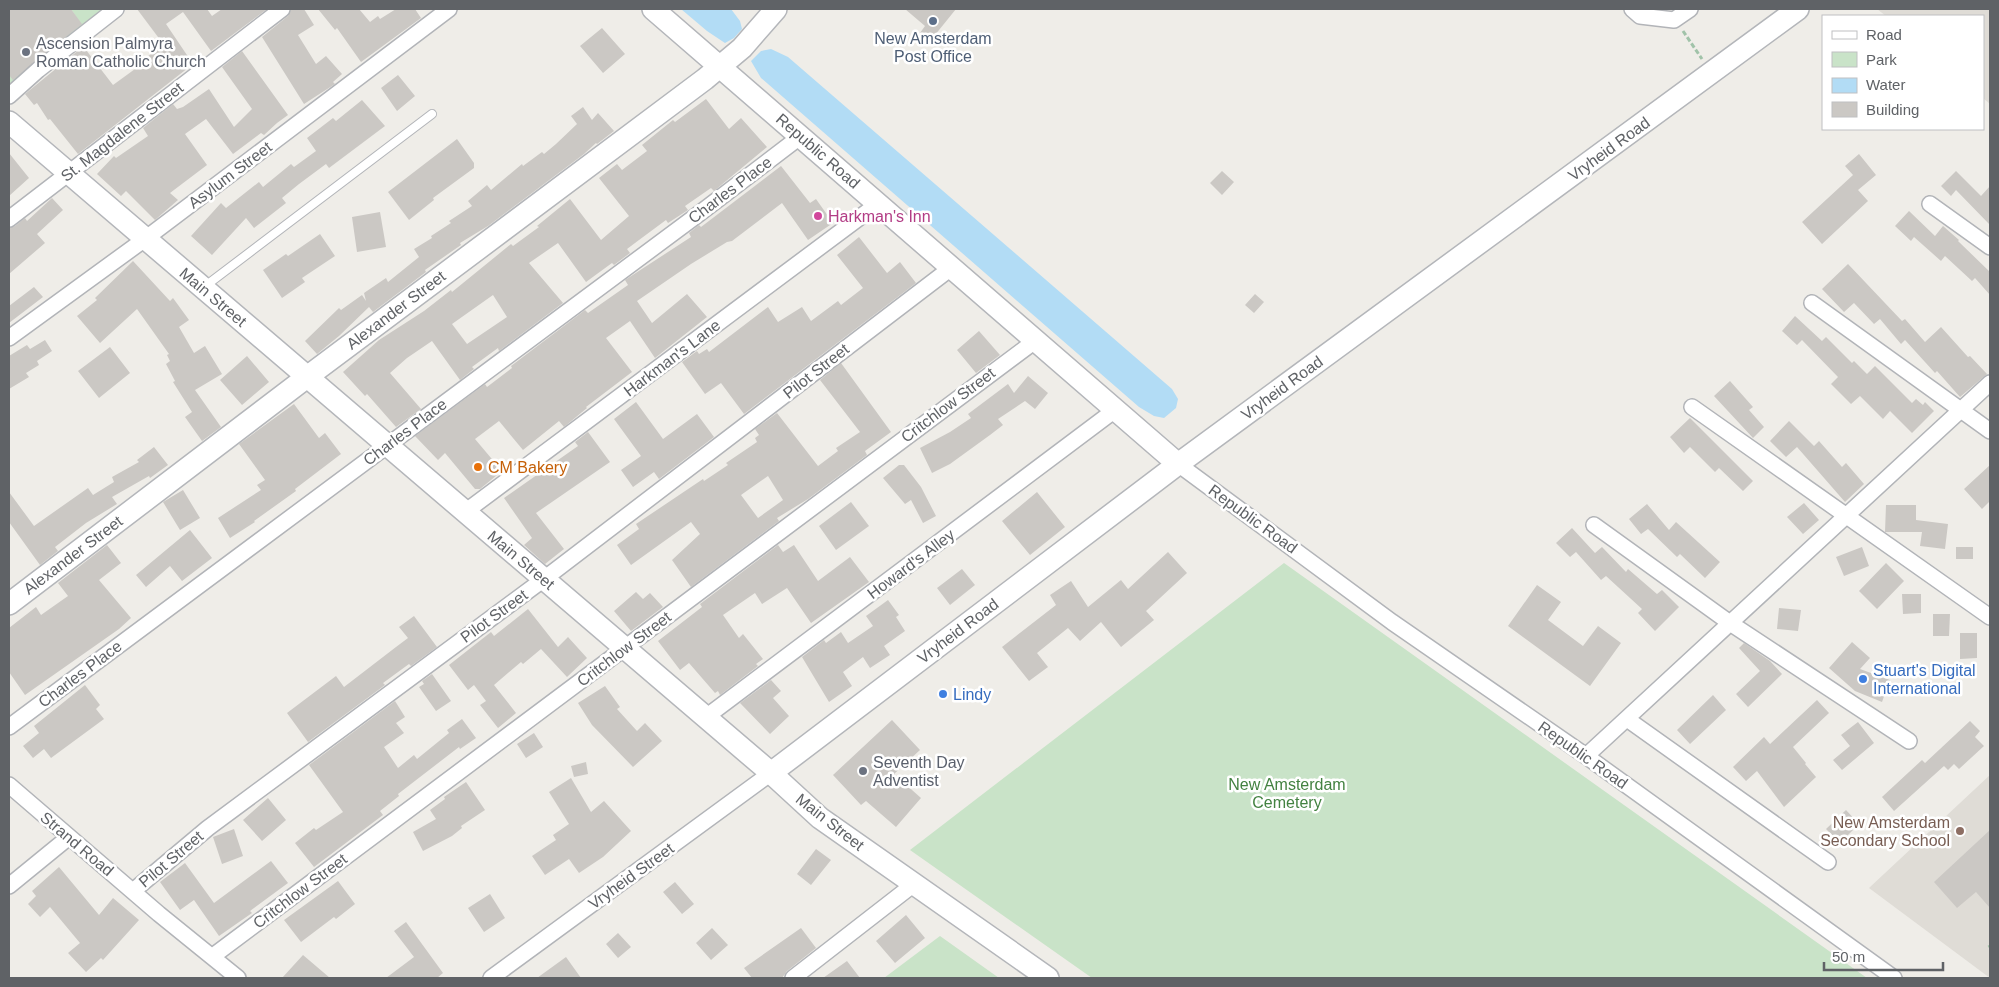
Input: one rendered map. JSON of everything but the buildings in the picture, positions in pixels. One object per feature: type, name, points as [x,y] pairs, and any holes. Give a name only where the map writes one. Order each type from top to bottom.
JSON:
[{"type":"street","points":[[9,96],[38,70],[116,9]]},
{"type":"street","name":"St. Magdalene Street","points":[[9,219],[282,9]]},
{"type":"street","name":"Asylum Street","points":[[9,338],[145,239],[449,9]]},
{"type":"street","name":"Republic Road","points":[[653,9],[1178,464],[1392,622],[1586,756],[1894,978]]},
{"type":"street","name":"Alexander Street","points":[[9,604],[721,66],[742,48],[776,9]]},
{"type":"street","points":[[1632,9],[1640,16],[1674,20],[1690,9]]},
{"type":"street","name":"Vryheid Road","points":[[771,773],[1178,464],[1798,9]]},
{"type":"street","name":"Main Street","points":[[9,122],[626,648],[771,773],[820,818],[1048,978]]},
{"type":"street","name":"Charles Place","points":[[9,727],[700,214],[800,136]]},
{"type":"street","name":"Harkman's Lane","points":[[466,512],[879,203]]},
{"type":"street","points":[[1930,204],[1990,247]]},
{"type":"street","name":"Pilot Street","points":[[133,891],[208,828],[544,579],[951,268]]},
{"type":"street","points":[[1812,303],[1990,431]]},
{"type":"street","name":"Critchlow Street","points":[[213,956],[1035,341]]},
{"type":"street","points":[[1586,756],[1990,383]]},
{"type":"street","points":[[1692,408],[1990,617]]},
{"type":"street","name":"Howard's Alley","points":[[706,717],[1115,410]]},
{"type":"street","points":[[1594,525],[1730,623],[1909,741]]},
{"type":"street","points":[[1627,718],[1655,740],[1828,862]]},
{"type":"street","name":"Vryheid Street","points":[[491,978],[771,773]]},
{"type":"street","name":"Strand Road","points":[[9,785],[159,914],[213,956],[237,978]]},
{"type":"street","points":[[9,886],[69,837]]},
{"type":"street","points":[[793,978],[914,884]]},
{"type":"lane","points":[[203,288],[432,114]]},
{"type":"path","points":[[1684,33],[1700,56]]},
{"type":"shaded area","points":[[1877,9],[1990,9],[1990,104],[1984,99],[1984,15],[1885,15]]},
{"type":"shaded area","name":"New Amsterdam Secondary School","points":[[1990,775],[1990,978],[1869,888]]},
{"type":"green space","points":[[71,9],[106,9],[9,84],[9,76],[81,24]]},
{"type":"green space","name":"New Amsterdam Cemetery","points":[[1284,563],[1867,978],[1092,978],[910,850]]},
{"type":"green space","points":[[940,936],[999,978],[884,978]]},
{"type":"water","points":[[681,9],[731,9],[740,21],[742,29],[734,38],[725,43],[707,31]]},
{"type":"water","points":[[771,49],[788,57],[1172,389],[1178,399],[1176,408],[1164,418],[1154,416],[1139,407],[761,78],[751,61],[761,51]]},
{"type":"place","name":"New Amsterdam Post Office","points":[[933,21]]},
{"type":"place","name":"Ascension Palmyra Roman Catholic Church","points":[[26,52]]},
{"type":"place","name":"Harkman's Inn","points":[[818,216]]},
{"type":"place","name":"CM Bakery","points":[[478,467]]},
{"type":"place","name":"Stuart's Digital International","points":[[1863,679]]},
{"type":"place","name":"Lindy","points":[[943,694]]},
{"type":"place","name":"Seventh Day Adventist","points":[[863,771]]},
{"type":"place","name":"New Amsterdam Secondary School","points":[[1960,831]]}]
